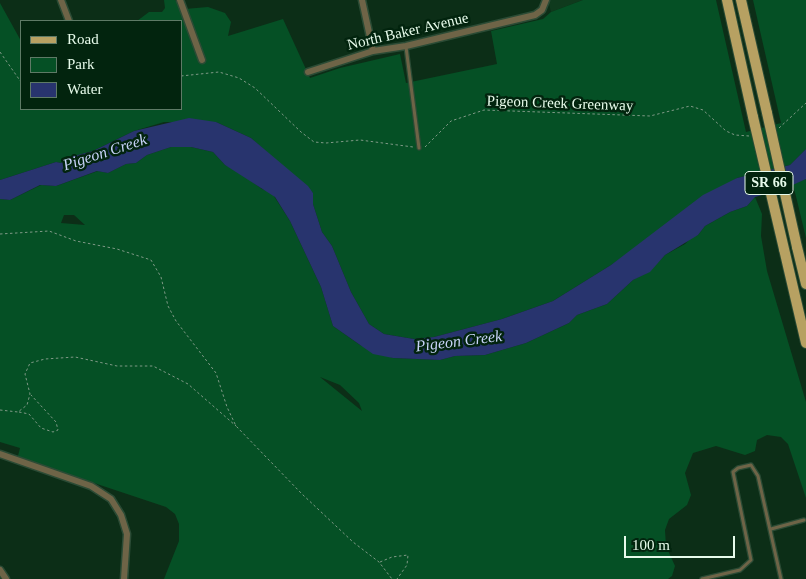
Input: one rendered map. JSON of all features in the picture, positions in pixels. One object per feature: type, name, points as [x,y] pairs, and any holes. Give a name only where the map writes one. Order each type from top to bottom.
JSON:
[{"type":"main road","name":"SR 66","points":[[727,0],[806,343]]},
{"type":"main road","name":"SR 66","points":[[741,0],[806,284]]},
{"type":"street","points":[[61,0],[69,20]]},
{"type":"street","points":[[180,0],[202,60]]},
{"type":"street","points":[[362,0],[373,51]]},
{"type":"street","name":"North Baker Avenue","points":[[308,72],[373,51],[406,46],[535,15],[542,9],[546,0]]},
{"type":"street","points":[[0,454],[91,486],[111,500],[121,515],[127,534],[124,579]]},
{"type":"lane","points":[[406,46],[419,148]]},
{"type":"lane","points":[[702,579],[740,570],[751,560],[733,472],[738,468],[751,465],[755,469],[771,529],[781,579]]},
{"type":"lane","points":[[771,529],[804,520]]},
{"type":"path","points":[[0,52],[20,81]]},
{"type":"path","points":[[182,76],[220,72],[248,82],[314,142],[326,144],[360,140],[419,148]]},
{"type":"path","points":[[774,130],[784,125],[806,103]]},
{"type":"path","name":"Pigeon Creek Greenway","points":[[419,148],[430,144],[451,120],[484,110],[650,116],[690,106],[702,110],[735,135],[750,136]]},
{"type":"path","points":[[0,234],[49,231],[76,241],[117,249],[151,260],[161,277],[168,306],[176,321],[216,373],[227,407],[236,426]]},
{"type":"path","points":[[0,410],[29,414],[40,428],[53,432],[58,430],[56,422],[30,394],[25,374],[27,366],[34,361],[75,357],[117,366],[147,365],[188,384],[236,426],[302,494],[353,542],[379,562],[392,579]]},
{"type":"path","points":[[18,412],[27,405],[30,394]]},
{"type":"path","points":[[379,562],[392,557],[408,555],[407,565],[397,579]]},
{"type":"shaded area","points":[[548,0],[583,0],[551,12]]},
{"type":"green space","points":[[164,0],[175,0],[185,9],[208,7],[225,13],[231,22],[228,36],[283,19],[310,78],[340,68],[400,54],[406,83],[497,64],[491,31],[543,19],[551,12],[583,0],[716,0],[746,132],[781,123],[753,0],[806,0],[806,149],[790,165],[737,178],[611,265],[553,301],[502,319],[434,337],[414,339],[384,334],[369,324],[351,292],[332,246],[322,232],[313,204],[313,193],[251,138],[216,122],[164,122],[134,131],[93,151],[67,158],[61,163],[56,162],[0,180],[0,3],[20,39],[20,110],[182,110],[182,20],[138,20],[149,12],[162,12],[165,8]]},
{"type":"green space","points":[[171,147],[191,147],[213,152],[225,165],[239,172],[262,189],[272,193],[290,221],[321,287],[333,326],[360,345],[393,358],[440,360],[455,356],[485,355],[526,343],[569,323],[577,315],[607,304],[633,280],[650,271],[665,255],[698,235],[705,226],[730,212],[747,206],[755,197],[762,214],[761,236],[767,271],[806,402],[806,498],[788,444],[781,437],[767,435],[757,440],[755,451],[745,455],[716,446],[693,453],[685,473],[691,495],[687,505],[669,519],[665,530],[666,546],[675,566],[672,576],[668,579],[164,579],[179,541],[179,524],[175,514],[166,507],[28,461],[18,456],[20,448],[0,442],[0,199],[10,200],[41,185],[56,186],[98,171],[108,173],[126,164],[136,163],[147,155]],"holes":[[[64,215],[74,215],[85,225],[61,223]],[[320,377],[340,385],[359,403],[362,411]]]},
{"type":"green space","points":[[806,179],[806,238],[793,184]]},
{"type":"water","name":"Pigeon Creek","points":[[189,118],[216,122],[251,138],[308,186],[313,193],[313,204],[322,232],[332,246],[351,292],[369,324],[384,334],[414,339],[434,337],[502,319],[553,301],[611,265],[703,195],[737,178],[790,165],[806,149],[806,179],[786,188],[755,197],[747,206],[730,212],[705,226],[698,235],[665,255],[650,272],[633,280],[607,304],[577,315],[569,323],[526,343],[485,355],[455,356],[440,360],[393,358],[373,354],[333,326],[321,287],[290,221],[275,197],[225,165],[213,152],[191,147],[171,147],[147,155],[136,163],[126,164],[108,173],[97,171],[56,186],[40,185],[10,200],[0,199],[0,180],[56,162],[61,163],[66,158],[93,151],[134,131]]}]
